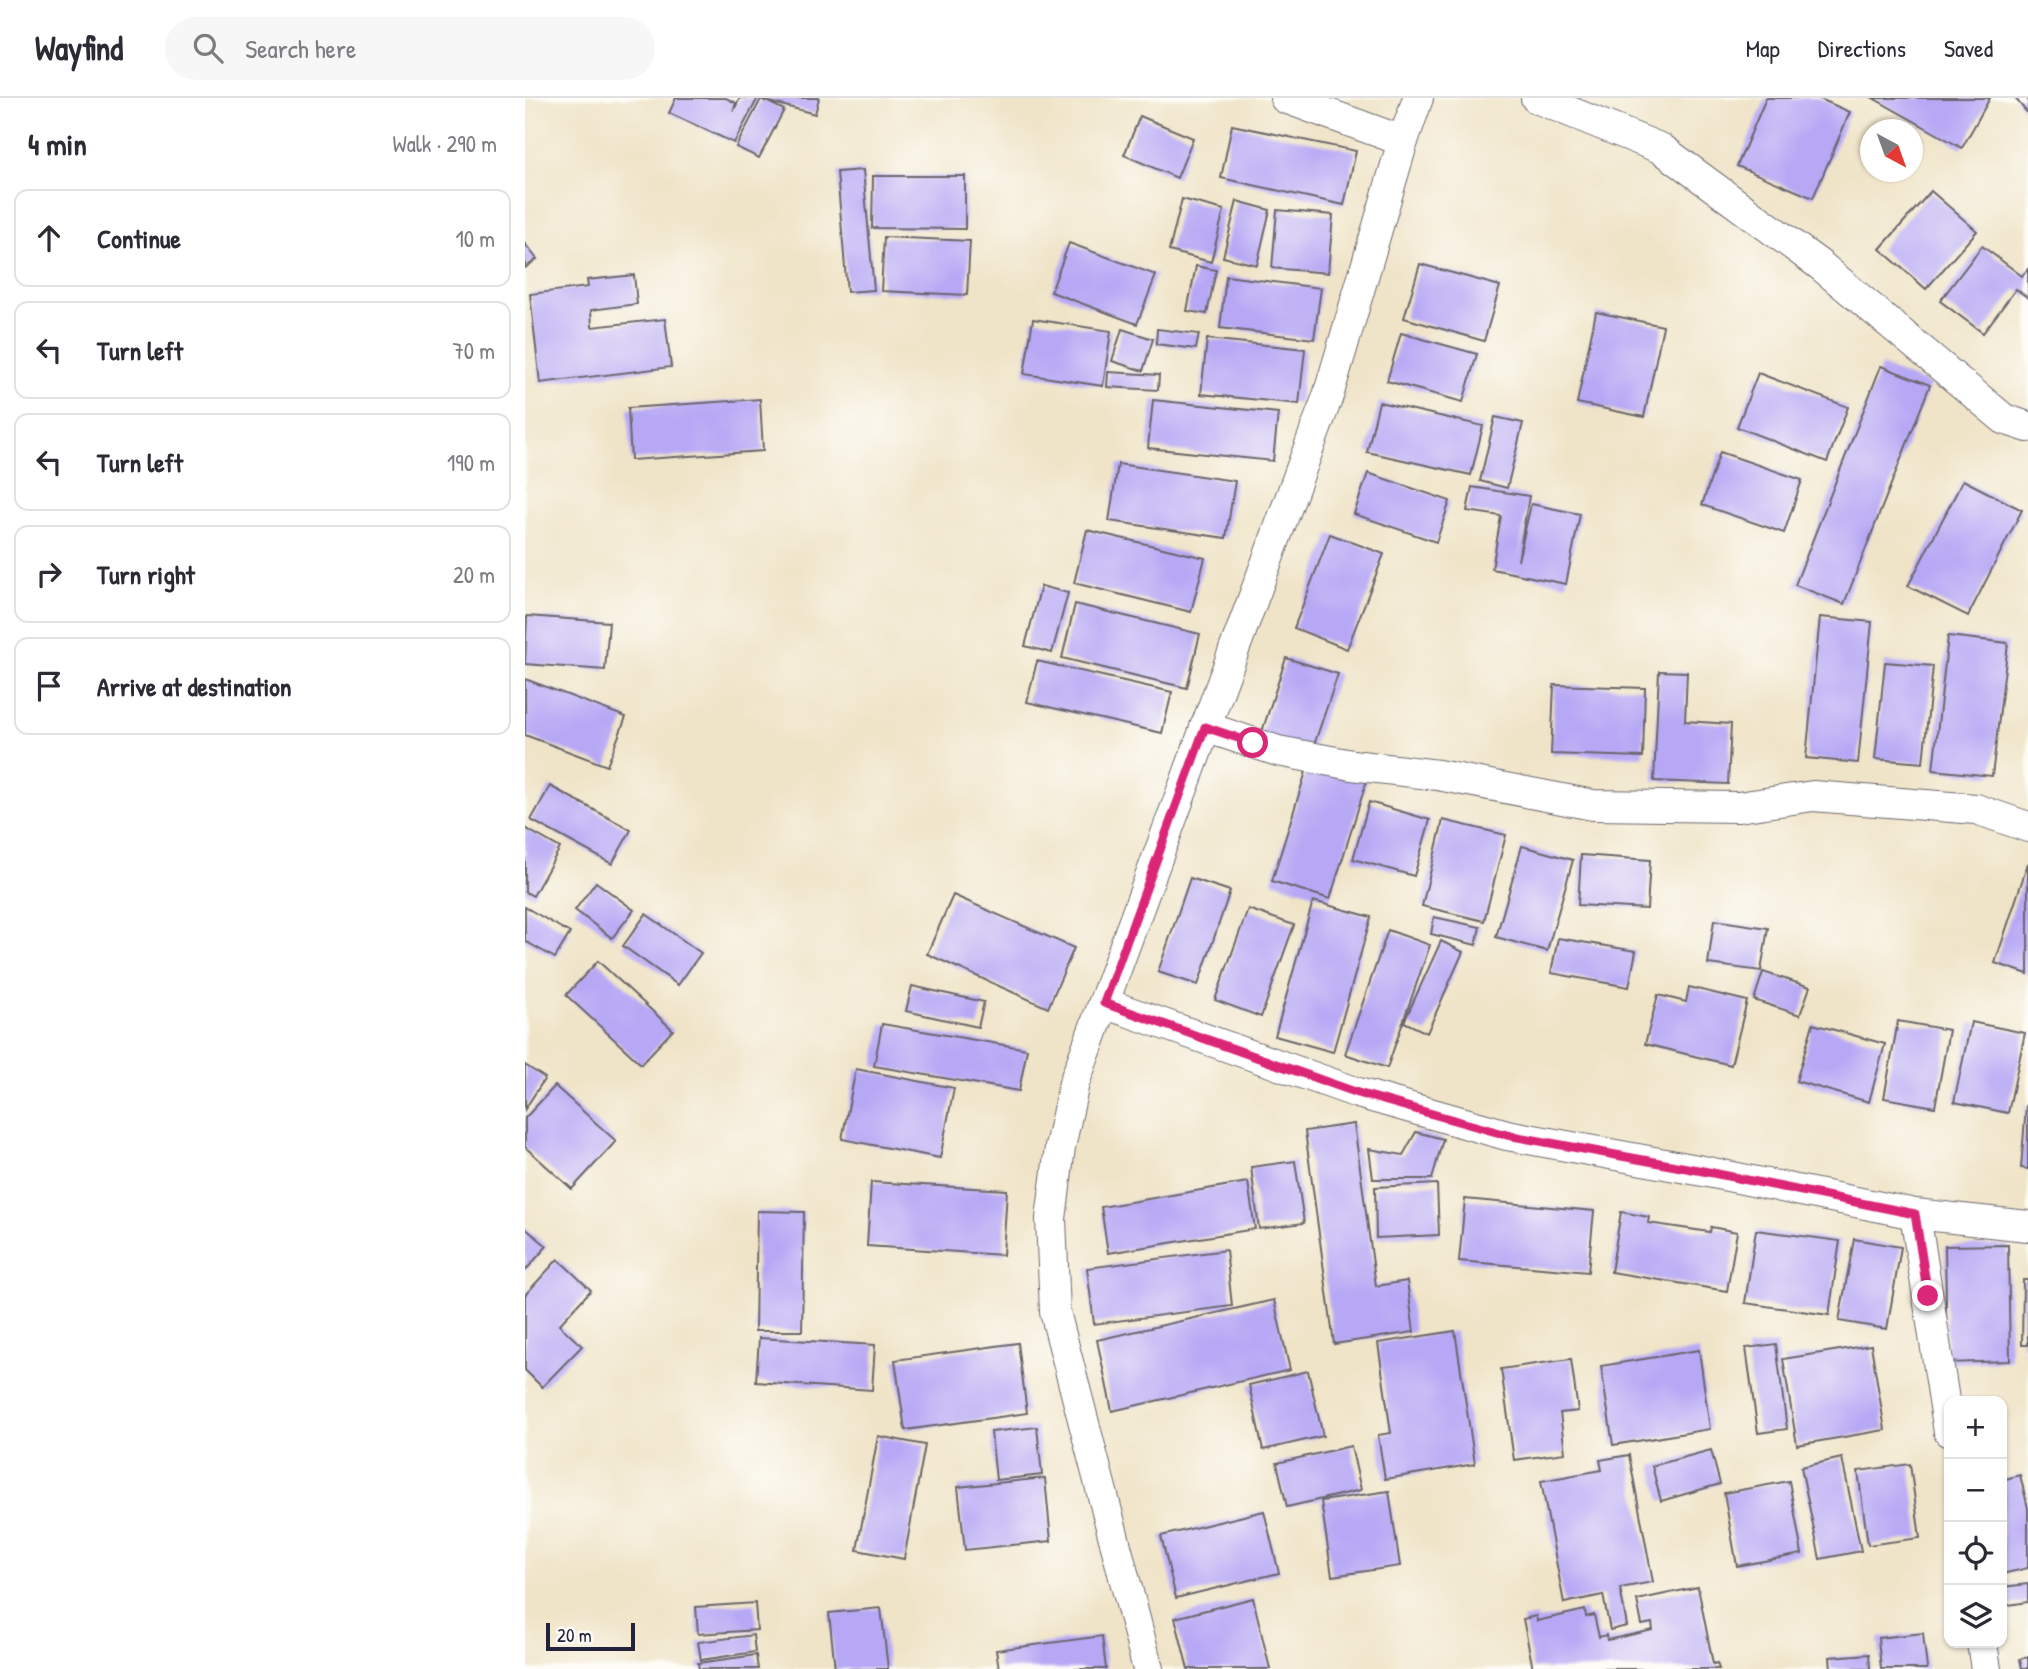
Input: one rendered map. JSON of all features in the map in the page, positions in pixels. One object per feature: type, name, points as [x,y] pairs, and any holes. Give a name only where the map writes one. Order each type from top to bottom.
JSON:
[{"type":"street","points":[[1285,98],[1403,141]]},
{"type":"street","points":[[1148,1669],[1055,1312],[1051,1219],[1060,1147],[1074,1083],[1328,396],[1418,98]]},
{"type":"street","points":[[1536,98],[1662,149],[1820,265],[2004,419],[2028,427]]},
{"type":"street","points":[[1205,727],[1278,751],[1352,765],[1438,775],[1593,805],[1738,807],[1813,796],[1976,809],[2028,827]]},
{"type":"street","points":[[1104,1003],[1358,1093],[1507,1135],[1915,1214],[2028,1226]]},
{"type":"street","points":[[1915,1214],[1944,1400]]},
{"type":"street","points":[[1983,1648],[1986,1669]]},
{"type":"building","points":[[676,98],[726,98],[736,103],[733,112],[740,98],[758,98],[734,143],[669,113]]},
{"type":"building","points":[[766,98],[819,98],[815,114],[766,101],[784,110],[759,158],[736,147],[761,99],[765,101]]},
{"type":"building","points":[[1766,98],[1818,98],[1850,112],[1813,198],[1737,166]]},
{"type":"building","points":[[1873,98],[1990,98],[1962,148],[1923,126],[1923,119],[1910,119]]},
{"type":"building","points":[[2015,98],[2028,98],[2028,114]]},
{"type":"building","points":[[1140,116],[1193,138],[1177,178],[1124,155]]},
{"type":"building","points":[[1232,125],[1356,151],[1344,205],[1221,178]]},
{"type":"building","points":[[863,170],[874,290],[847,292],[837,172]]},
{"type":"building","points":[[873,176],[965,176],[965,229],[872,228]]},
{"type":"building","points":[[1931,191],[1977,231],[1926,289],[1880,249]]},
{"type":"building","points":[[1182,199],[1224,210],[1211,262],[1169,251]]},
{"type":"building","points":[[1237,201],[1270,210],[1257,265],[1223,257]]},
{"type":"building","points":[[1277,210],[1333,215],[1328,273],[1272,268]]},
{"type":"building","points":[[884,237],[970,241],[967,295],[881,291]]},
{"type":"building","points":[[1069,243],[1156,275],[1137,324],[1051,292]]},
{"type":"building","points":[[525,244],[537,259],[525,268]]},
{"type":"building","points":[[1982,246],[2022,276],[2028,269],[2028,298],[2016,289],[1983,333],[1940,301]]},
{"type":"building","points":[[1420,264],[1500,286],[1484,341],[1404,318]]},
{"type":"building","points":[[1196,266],[1216,270],[1207,314],[1187,311]]},
{"type":"building","points":[[634,275],[637,304],[591,310],[592,327],[665,319],[671,367],[540,383],[530,294],[588,287],[587,280]]},
{"type":"building","points":[[1226,276],[1321,288],[1314,339],[1220,328]]},
{"type":"building","points":[[1596,312],[1663,326],[1644,417],[1577,403]]},
{"type":"building","points":[[1033,319],[1111,331],[1103,386],[1024,374]]},
{"type":"building","points":[[1122,329],[1153,339],[1143,371],[1112,361]]},
{"type":"building","points":[[1157,329],[1199,334],[1196,349],[1156,344]]},
{"type":"building","points":[[1401,333],[1477,354],[1463,402],[1387,381]]},
{"type":"building","points":[[1207,339],[1305,349],[1299,404],[1201,394]]},
{"type":"building","points":[[1881,366],[1930,385],[1844,604],[1795,585]]},
{"type":"building","points":[[1108,372],[1159,375],[1158,390],[1107,387]]},
{"type":"building","points":[[1758,373],[1848,407],[1827,462],[1737,427]]},
{"type":"building","points":[[760,399],[763,451],[631,460],[628,408]]},
{"type":"building","points":[[1153,400],[1278,413],[1273,461],[1148,448]]},
{"type":"building","points":[[1379,402],[1483,426],[1471,475],[1367,452]]},
{"type":"building","points":[[1495,417],[1523,423],[1507,488],[1480,481]]},
{"type":"building","points":[[1720,452],[1802,480],[1784,533],[1702,505]]},
{"type":"building","points":[[1118,464],[1235,481],[1226,538],[1109,521]]},
{"type":"building","points":[[1368,473],[1450,501],[1436,542],[1354,514]]},
{"type":"building","points":[[1963,480],[2022,510],[1968,616],[1908,586]]},
{"type":"building","points":[[1472,487],[1529,496],[1518,561],[1531,504],[1580,514],[1566,584],[1492,569],[1501,516],[1467,511]]},
{"type":"building","points":[[1087,530],[1205,558],[1191,612],[1074,583]]},
{"type":"building","points":[[1330,534],[1384,554],[1347,649],[1294,628]]},
{"type":"building","points":[[1041,586],[1068,593],[1052,653],[1025,646]]},
{"type":"building","points":[[1075,604],[1200,634],[1187,688],[1062,658]]},
{"type":"building","points":[[527,616],[609,622],[605,670],[525,664]]},
{"type":"building","points":[[1820,617],[1872,622],[1858,763],[1806,758]]},
{"type":"building","points":[[1948,636],[2008,643],[1992,776],[1933,770]]},
{"type":"building","points":[[1286,658],[1338,674],[1311,754],[1260,738]]},
{"type":"building","points":[[1037,661],[1172,692],[1162,733],[1027,702]]},
{"type":"building","points":[[1885,662],[1933,666],[1923,763],[1875,759]]},
{"type":"building","points":[[1659,671],[1687,672],[1685,721],[1731,724],[1728,784],[1654,781]]},
{"type":"building","points":[[525,679],[626,717],[607,766],[525,735]]},
{"type":"building","points":[[1554,685],[1645,688],[1643,757],[1551,754]]},
{"type":"building","points":[[1309,762],[1367,780],[1330,899],[1272,881]]},
{"type":"building","points":[[550,786],[631,830],[612,864],[531,820]]},
{"type":"building","points":[[1369,802],[1430,820],[1414,876],[1353,859]]},
{"type":"building","points":[[1443,820],[1506,835],[1484,921],[1422,906]]},
{"type":"building","points":[[525,828],[560,848],[533,896],[525,892]]},
{"type":"building","points":[[1522,846],[1573,860],[1547,951],[1496,937]]},
{"type":"building","points":[[1581,855],[1650,860],[1647,909],[1578,905]]},
{"type":"building","points":[[2028,863],[2028,974],[1995,963]]},
{"type":"building","points":[[1190,878],[1230,891],[1198,985],[1158,972]]},
{"type":"building","points":[[596,882],[634,910],[612,938],[575,910]]},
{"type":"building","points":[[953,895],[1074,948],[1048,1008],[927,954]]},
{"type":"building","points":[[1313,901],[1371,917],[1333,1052],[1275,1036]]},
{"type":"building","points":[[525,907],[570,933],[555,958],[525,941]]},
{"type":"building","points":[[1248,909],[1294,925],[1261,1017],[1215,1000]]},
{"type":"building","points":[[646,914],[701,953],[678,985],[623,946]]},
{"type":"building","points":[[1434,917],[1480,927],[1476,945],[1431,934]]},
{"type":"building","points":[[1714,920],[1768,928],[1761,971],[1708,964]]},
{"type":"building","points":[[1388,930],[1430,945],[1387,1068],[1345,1054]]},
{"type":"building","points":[[1558,938],[1636,951],[1629,987],[1551,973]]},
{"type":"building","points":[[1441,941],[1463,952],[1427,1033],[1404,1022]]},
{"type":"building","points":[[598,961],[673,1030],[641,1064],[566,995]]},
{"type":"building","points":[[1763,972],[1810,987],[1800,1015],[1754,1000]]},
{"type":"building","points":[[912,986],[984,1002],[978,1027],[906,1011]]},
{"type":"building","points":[[1689,987],[1747,1001],[1731,1065],[1645,1044],[1658,995],[1686,1002]]},
{"type":"building","points":[[1898,1021],[1949,1030],[1935,1107],[1884,1098]]},
{"type":"building","points":[[1971,1022],[2025,1033],[2008,1113],[1954,1102]]},
{"type":"building","points":[[882,1024],[1027,1049],[1019,1091],[874,1066]]},
{"type":"building","points":[[1813,1024],[1885,1044],[1869,1102],[1796,1081]]},
{"type":"building","points":[[525,1065],[545,1078],[525,1109]]},
{"type":"building","points":[[856,1069],[954,1088],[940,1158],[842,1139]]},
{"type":"building","points":[[555,1086],[616,1141],[572,1189],[525,1147],[525,1118]]},
{"type":"building","points":[[2026,1106],[2028,1107],[2028,1169],[2021,1168]]},
{"type":"building","points":[[1354,1124],[1376,1286],[1407,1281],[1414,1332],[1334,1344],[1305,1131]]},
{"type":"building","points":[[1416,1132],[1443,1139],[1432,1179],[1373,1179],[1369,1149],[1403,1155]]},
{"type":"building","points":[[1295,1161],[1304,1223],[1259,1229],[1251,1167]]},
{"type":"building","points":[[871,1182],[1007,1190],[1003,1255],[867,1246]]},
{"type":"building","points":[[1248,1182],[1255,1229],[1108,1253],[1101,1207]]},
{"type":"building","points":[[1437,1184],[1439,1235],[1376,1238],[1375,1187]]},
{"type":"building","points":[[1465,1199],[1594,1211],[1588,1272],[1459,1261]]},
{"type":"building","points":[[757,1211],[804,1212],[802,1331],[755,1331]]},
{"type":"building","points":[[1621,1212],[1649,1217],[1648,1223],[1710,1232],[1711,1227],[1737,1232],[1727,1291],[1611,1272]]},
{"type":"building","points":[[525,1228],[547,1246],[525,1271]]},
{"type":"building","points":[[1756,1230],[1840,1241],[1829,1315],[1745,1303]]},
{"type":"building","points":[[1854,1239],[1901,1247],[1887,1329],[1839,1321]]},
{"type":"building","points":[[2008,1245],[2010,1361],[1947,1363],[1945,1246]]},
{"type":"building","points":[[1226,1250],[1232,1306],[1094,1324],[1087,1268]]},
{"type":"building","points":[[558,1259],[591,1290],[559,1325],[582,1346],[542,1387],[525,1370],[525,1295]]},
{"type":"building","points":[[2023,1280],[2028,1280],[2028,1345],[2022,1345]]},
{"type":"building","points":[[1274,1300],[1290,1370],[1112,1411],[1097,1340]]},
{"type":"building","points":[[1455,1331],[1475,1464],[1385,1479],[1378,1435],[1391,1433],[1378,1343]]},
{"type":"building","points":[[759,1338],[875,1345],[872,1390],[756,1382]]},
{"type":"building","points":[[1018,1343],[1027,1413],[905,1430],[895,1360]]},
{"type":"building","points":[[1776,1344],[1787,1429],[1758,1433],[1746,1348]]},
{"type":"building","points":[[1871,1345],[1885,1430],[1797,1445],[1783,1359]]},
{"type":"building","points":[[1699,1350],[1710,1429],[1613,1445],[1601,1366]]},
{"type":"building","points":[[1571,1359],[1578,1411],[1560,1413],[1565,1453],[1514,1460],[1501,1369]]},
{"type":"building","points":[[1308,1371],[1323,1436],[1263,1450],[1249,1385]]},
{"type":"building","points":[[1037,1427],[1042,1475],[996,1480],[991,1432]]},
{"type":"building","points":[[878,1436],[925,1445],[904,1559],[857,1550]]},
{"type":"building","points":[[1351,1446],[1361,1490],[1287,1507],[1277,1463]]},
{"type":"building","points":[[1711,1450],[1720,1484],[1661,1501],[1652,1466]]},
{"type":"building","points":[[1629,1455],[1653,1582],[1620,1588],[1627,1626],[1610,1630],[1603,1595],[1564,1603],[1541,1481],[1602,1470],[1600,1460]]},
{"type":"building","points":[[1842,1458],[1861,1551],[1820,1559],[1801,1467]]},
{"type":"building","points":[[1910,1464],[1920,1538],[1868,1545],[1858,1471]]},
{"type":"building","points":[[2020,1475],[2028,1508],[2028,1568],[2007,1573],[2007,1522],[2007,1479]]},
{"type":"building","points":[[1045,1478],[1051,1541],[965,1550],[958,1487]]},
{"type":"building","points":[[1789,1481],[1802,1554],[1737,1566],[1724,1493]]},
{"type":"building","points":[[1389,1491],[1400,1566],[1332,1576],[1321,1501]]},
{"type":"building","points":[[1264,1511],[1279,1573],[1176,1598],[1161,1536]]},
{"type":"building","points":[[2028,1584],[2028,1602],[2007,1605],[2007,1586]]},
{"type":"building","points":[[1698,1587],[1713,1664],[1717,1663],[1719,1669],[1533,1669],[1523,1619],[1536,1616],[1537,1621],[1585,1610],[1586,1617],[1594,1615],[1599,1637],[1606,1635],[1607,1640],[1653,1630],[1652,1623],[1642,1625],[1637,1600]]},
{"type":"building","points":[[1253,1598],[1270,1669],[1188,1669],[1175,1618]]},
{"type":"building","points":[[755,1603],[757,1630],[698,1634],[696,1607]]},
{"type":"building","points":[[881,1608],[888,1669],[835,1669],[829,1613]]},
{"type":"building","points":[[1923,1633],[1927,1669],[1881,1669],[1878,1638]]},
{"type":"building","points":[[753,1635],[755,1652],[701,1660],[698,1642]]},
{"type":"building","points":[[1102,1636],[1106,1669],[999,1669],[996,1650]]},
{"type":"building","points":[[1869,1654],[1870,1669],[1831,1669],[1830,1657]]},
{"type":"building","points":[[756,1655],[758,1669],[699,1669],[698,1663]]},
{"type":"building","points":[[2028,1657],[2028,1669],[2022,1669],[2020,1659]]},
{"type":"route","points":[[1253,743],[1205,727],[1104,1003],[1358,1093],[1507,1135],[1915,1214],[1928,1296]]}]
